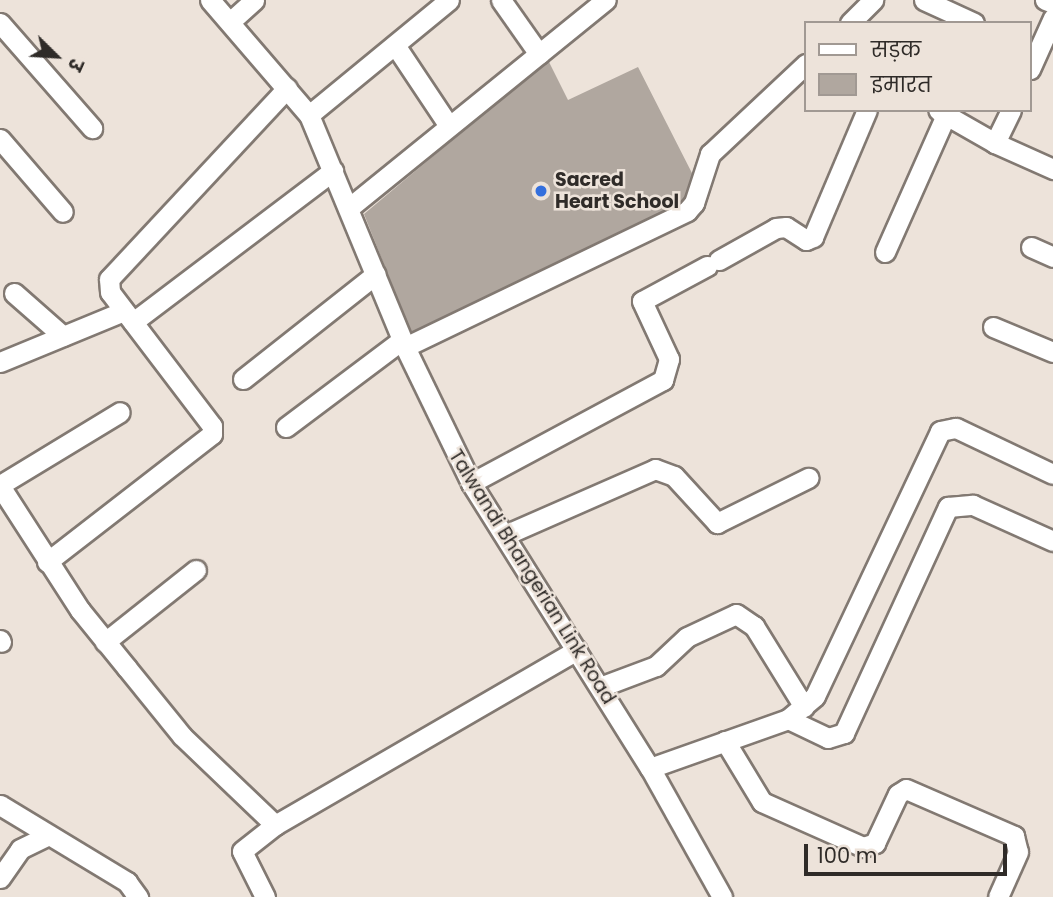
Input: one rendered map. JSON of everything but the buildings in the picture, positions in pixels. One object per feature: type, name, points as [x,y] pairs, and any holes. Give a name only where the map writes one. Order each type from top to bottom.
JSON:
[{"type":"street","name":"Talwandi Bhangerian Link Road","points":[[210,0],[231,21],[309,115],[350,207],[404,343],[471,483],[650,768],[722,897]]},
{"type":"street","points":[[231,21],[254,0]]},
{"type":"street","points":[[309,115],[449,0]]},
{"type":"street","points":[[501,0],[540,54]]},
{"type":"street","points":[[350,207],[606,0]]},
{"type":"street","points":[[852,21],[873,0]]},
{"type":"street","points":[[925,0],[970,21]]},
{"type":"street","points":[[1045,0],[1053,3]]},
{"type":"street","points":[[1038,57],[1053,18]]},
{"type":"street","points":[[0,23],[92,128]]},
{"type":"street","points":[[395,45],[449,126]]},
{"type":"street","points":[[286,427],[404,343],[687,211],[694,202],[710,154],[804,66]]},
{"type":"street","points":[[47,562],[212,434],[212,426],[109,288],[111,273],[286,88]]},
{"type":"street","points":[[471,483],[663,380],[669,359],[642,301],[782,226],[806,240],[813,237],[866,112]]},
{"type":"street","points":[[995,143],[1010,112]]},
{"type":"street","points":[[885,252],[942,113],[995,143],[1053,169]]},
{"type":"street","points":[[0,139],[62,212]]},
{"type":"street","points":[[0,362],[63,336],[129,317],[332,171]]},
{"type":"street","points":[[1031,247],[1053,257]]},
{"type":"street","points":[[243,379],[376,274]]},
{"type":"street","points":[[14,293],[63,336]]},
{"type":"street","points":[[993,327],[1053,352]]},
{"type":"street","points":[[120,412],[0,485],[47,562],[105,642],[183,736],[275,825]]},
{"type":"street","points":[[650,768],[788,719],[804,707],[825,680],[940,431],[956,428],[1053,474]]},
{"type":"street","points":[[505,535],[655,470],[674,476],[717,523],[807,478]]},
{"type":"street","points":[[788,719],[828,738],[844,733],[948,507],[973,505],[1053,541]]},
{"type":"street","points":[[105,642],[196,570]]},
{"type":"street","points":[[600,687],[656,666],[687,638],[736,614],[754,626],[804,707]]},
{"type":"street","points":[[265,897],[242,851],[275,825],[577,650]]},
{"type":"street","points":[[725,741],[762,802],[863,847],[875,843],[898,794],[906,789],[1014,836],[1018,852],[998,897]]},
{"type":"street","points":[[0,805],[127,882],[138,897]]},
{"type":"street","points":[[0,878],[20,849],[49,835]]},
{"type":"place","name":"Sacred Heart School","points":[[541,191]]}]
